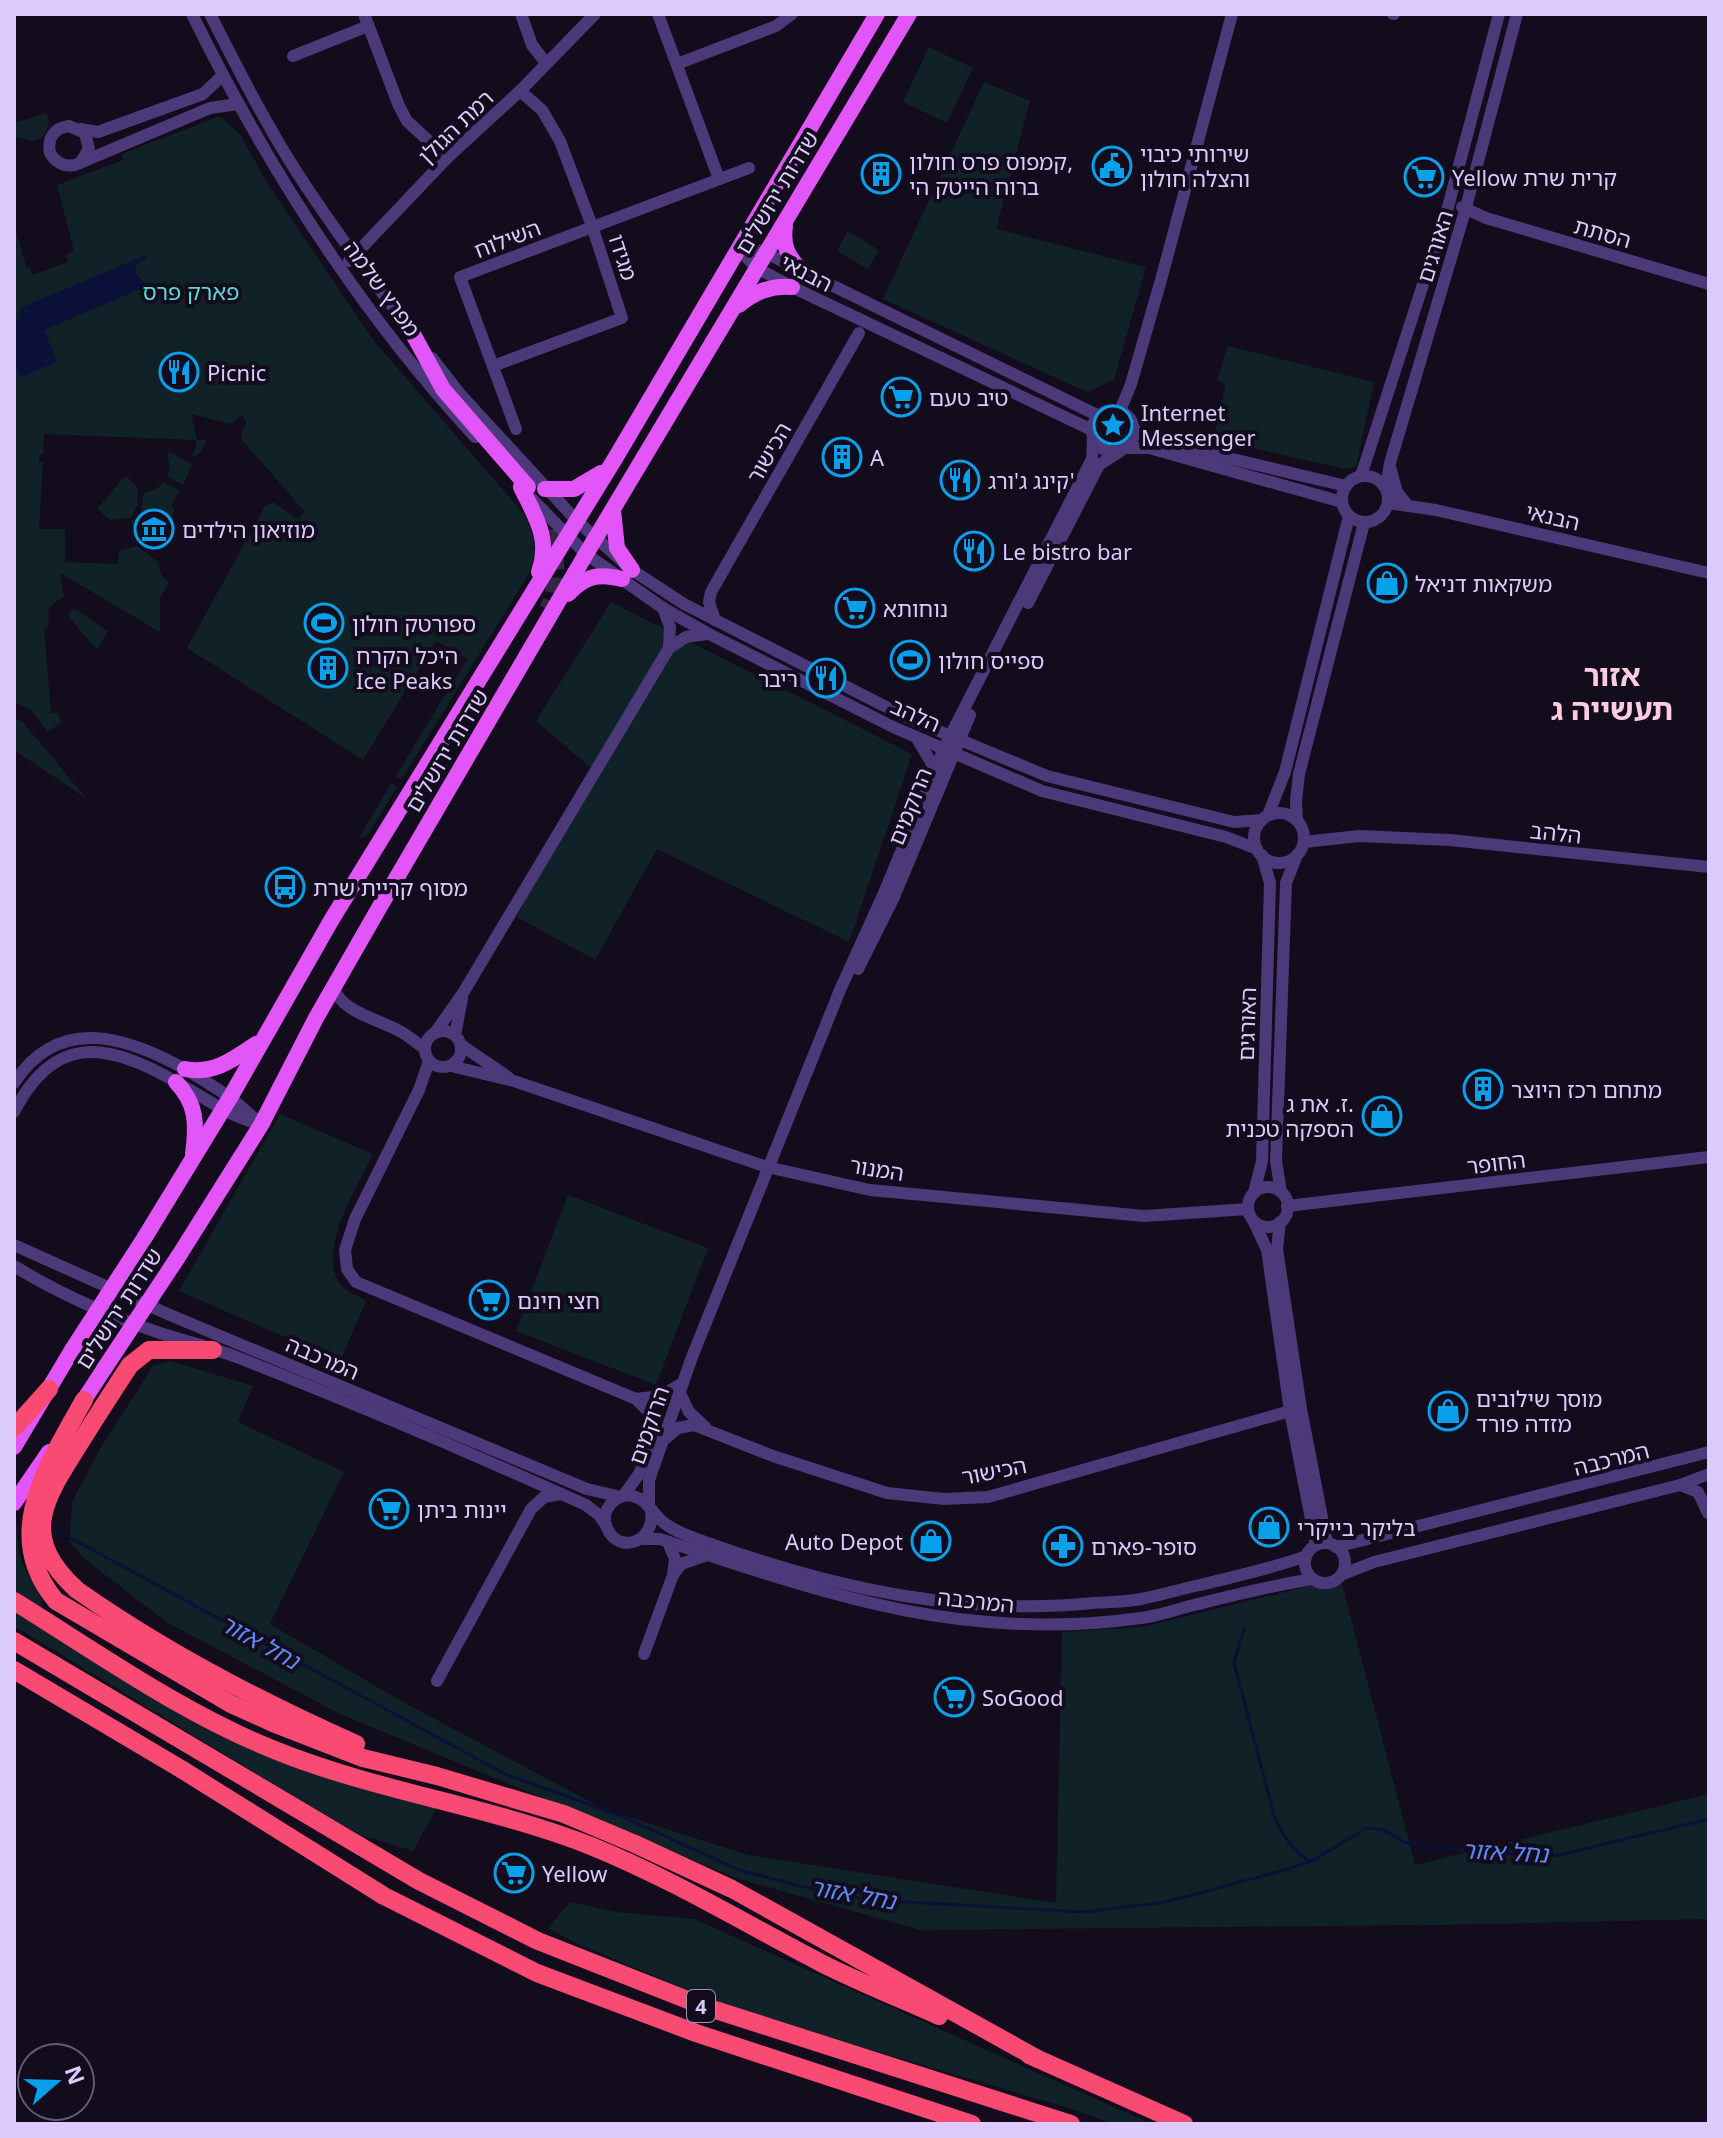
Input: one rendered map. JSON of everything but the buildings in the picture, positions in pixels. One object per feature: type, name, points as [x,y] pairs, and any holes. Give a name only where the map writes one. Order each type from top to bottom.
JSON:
[{"type":"highway","points":[[213,1350],[149,1350],[130,1365],[49,1495],[42,1519],[47,1554],[62,1576],[77,1590],[181,1656],[316,1726],[437,1776]]},
{"type":"highway","points":[[14,1428],[49,1389]]},
{"type":"highway","points":[[84,1400],[33,1493],[26,1515],[24,1543],[33,1572],[44,1590],[80,1617],[231,1704],[273,1723],[363,1758],[437,1776],[564,1814],[718,1883],[1038,2059]]},
{"type":"highway","points":[[14,1601],[147,1683],[234,1732],[277,1751],[362,1779],[508,1818],[590,1846],[691,1891],[826,1965],[1184,2124]]},
{"type":"highway","name":"4","points":[[14,1641],[419,1881],[538,1941],[703,2006],[1071,2124]]},
{"type":"highway","name":"4","points":[[14,1670],[181,1769],[384,1896],[537,1973],[696,2033],[972,2124]]},
{"type":"main road","name":"שדרות ירושלים","points":[[14,1447],[145,1237],[332,919],[616,457],[877,14]]},
{"type":"main road","name":"שדרות ירושלים","points":[[14,1503],[178,1257],[261,1125],[316,1018],[546,617],[909,14]]},
{"type":"main road","points":[[788,216],[783,240],[786,251],[801,271]]},
{"type":"main road","points":[[728,314],[767,288],[792,287]]},
{"type":"main road","points":[[413,334],[443,389],[531,488],[544,540],[542,563],[528,601]]},
{"type":"main road","points":[[531,488],[574,489],[587,484],[616,457]]},
{"type":"main road","points":[[546,617],[591,576],[627,574],[617,548],[613,508]]},
{"type":"main road","points":[[192,1159],[196,1116],[180,1075],[216,1067],[261,1041]]},
{"type":"street","name":"מפרץ שלמה","points":[[192,14],[238,104],[348,280],[447,405],[571,527],[586,554]]},
{"type":"street","name":"מפרץ שלמה","points":[[210,14],[245,83],[295,169],[354,257],[413,334]]},
{"type":"street","points":[[521,14],[532,45],[546,63]]},
{"type":"street","name":"רמת הגולן","points":[[342,267],[447,158],[520,91],[595,14]]},
{"type":"street","points":[[658,14],[719,179]]},
{"type":"street","points":[[677,64],[776,26],[792,14]]},
{"type":"street","points":[[1120,411],[1131,384],[1161,280],[1232,14]]},
{"type":"street","name":"האורגים","points":[[1361,476],[1454,186],[1499,14]]},
{"type":"street","name":"האורגים","points":[[1386,488],[1390,463],[1467,205],[1517,14]]},
{"type":"street","points":[[293,56],[366,20],[407,121],[447,158]]},
{"type":"street","points":[[222,76],[203,94],[98,132],[63,127],[53,134],[49,144],[52,157],[60,164],[70,166],[217,105],[238,104]]},
{"type":"street","name":"מגידו","points":[[493,366],[622,318],[592,226],[552,124],[542,110],[520,91]]},
{"type":"street","points":[[80,163],[87,155],[89,143],[81,129]]},
{"type":"street","name":"השילוח","points":[[516,429],[460,277],[749,168]]},
{"type":"street","points":[[1454,186],[1459,205],[1467,205]]},
{"type":"street","name":"הסתת","points":[[1467,205],[1486,218],[1709,284]]},
{"type":"street","name":"הבנאי","points":[[739,250],[754,249],[766,253],[1099,416]]},
{"type":"street","name":"הבנאי","points":[[739,250],[757,268],[792,287],[1092,434]]},
{"type":"street","points":[[853,317],[859,333],[876,328]]},
{"type":"street","name":"הכישור","points":[[711,592],[859,333]]},
{"type":"street","points":[[1123,450],[1134,437],[1130,418],[1120,411],[1108,410],[1099,416],[1092,434],[1106,452],[1149,448],[1342,502]]},
{"type":"street","points":[[1134,430],[1152,440],[1346,486]]},
{"type":"street","name":"הרוקמים","points":[[650,1509],[649,1480],[660,1439],[767,1167],[833,1013],[847,992],[894,897],[952,744],[1092,459],[1092,434]]},
{"type":"street","name":"הרוקמים","points":[[964,719],[1099,465],[1123,450]]},
{"type":"street","points":[[1390,463],[1397,492],[1408,506]]},
{"type":"street","points":[[1361,476],[1375,478],[1386,488],[1388,503],[1380,517],[1364,523],[1349,516],[1342,502],[1346,486],[1361,476]]},
{"type":"street","name":"מפרץ שלמה","points":[[531,488],[571,527],[596,538]]},
{"type":"street","name":"הבנאי","points":[[1388,503],[1709,573]]},
{"type":"street","points":[[1265,818],[1286,814],[1297,820],[1302,827],[1304,842],[1297,855],[1280,863],[1260,852],[1255,831],[1265,818],[1285,772],[1349,516]]},
{"type":"street","points":[[1297,820],[1299,774],[1364,523]]},
{"type":"street","name":"הלהב","points":[[596,538],[627,574],[663,608],[916,737],[977,747],[1047,776],[1234,822],[1265,818]]},
{"type":"street","name":"הלהב","points":[[586,554],[925,726],[974,762],[1042,791],[1226,837],[1260,852]]},
{"type":"street","points":[[684,604],[711,592]]},
{"type":"street","points":[[711,592],[709,602],[715,620]]},
{"type":"street","points":[[663,608],[670,627],[669,648]]},
{"type":"street","points":[[708,1429],[686,1425],[660,1439],[649,1412],[636,1399],[356,1282],[347,1269],[345,1250],[355,1219],[436,1061],[433,1034],[463,993],[669,648],[686,637],[709,634]]},
{"type":"street","points":[[925,726],[941,728],[964,719],[970,740],[977,747]]},
{"type":"street","points":[[916,737],[940,771],[953,765],[974,762]]},
{"type":"street","name":"הלהב","points":[[1304,842],[1359,836],[1450,840],[1709,867]]},
{"type":"street","name":"האורגים","points":[[1254,1193],[1262,1161],[1270,883],[1260,852]]},
{"type":"street","name":"האורגים","points":[[1281,1192],[1276,1161],[1286,883],[1297,855]]},
{"type":"street","name":"המנור","points":[[334,987],[337,998],[346,1005],[402,1033],[436,1061],[514,1081],[767,1167],[870,1190],[1084,1211],[1144,1216],[1248,1209]]},
{"type":"street","points":[[436,1061],[460,1057],[458,1040],[463,993]]},
{"type":"street","points":[[316,1018],[330,1007],[346,1005]]},
{"type":"street","name":"המנור","points":[[402,1033],[433,1034],[445,1031],[514,1081]]},
{"type":"street","points":[[14,1083],[28,1065],[52,1046],[92,1037],[135,1044],[261,1125]]},
{"type":"street","points":[[14,1112],[37,1075],[48,1066],[73,1055],[90,1052],[115,1054],[180,1075]]},
{"type":"street","name":"החופר","points":[[1287,1206],[1709,1157]]},
{"type":"street","points":[[1326,1545],[1301,1409],[1277,1249],[1280,1222],[1287,1206],[1281,1192],[1267,1187],[1254,1193],[1248,1209],[1267,1250],[1290,1411],[1326,1545],[1344,1560],[1341,1575],[1328,1582],[1313,1579],[1306,1569],[1306,1556],[1326,1545]]},
{"type":"street","points":[[1254,1222],[1272,1226],[1280,1222]]},
{"type":"street","name":"המרכבה","points":[[14,1245],[170,1315],[587,1489],[623,1496]]},
{"type":"street","name":"המרכבה","points":[[14,1266],[83,1302],[160,1333],[235,1356],[354,1406],[391,1418],[561,1494],[595,1511],[606,1525]]},
{"type":"street","points":[[636,1399],[661,1396],[679,1389]]},
{"type":"street","name":"הכישור","points":[[679,1389],[689,1412],[708,1429],[773,1456],[887,1493],[944,1499],[988,1497],[1290,1411]]},
{"type":"street","name":"הרוקמים","points":[[623,1496],[660,1439]]},
{"type":"street","name":"המרכבה","points":[[1326,1545],[1709,1452]]},
{"type":"street","name":"המרכבה","points":[[1341,1575],[1374,1562],[1680,1485],[1709,1474]]},
{"type":"street","points":[[522,1476],[530,1491],[531,1509]]},
{"type":"street","points":[[1680,1485],[1698,1492],[1709,1511]]},
{"type":"street","points":[[437,1681],[531,1509],[544,1497],[561,1494]]},
{"type":"street","points":[[623,1496],[640,1498],[650,1509],[651,1527],[641,1539],[627,1543],[620,1541],[606,1525],[606,1510],[610,1503],[623,1496]]},
{"type":"street","name":"המרכבה","points":[[650,1509],[668,1526],[696,1538],[841,1584],[933,1602],[977,1606],[1047,1608],[1140,1599],[1274,1568],[1306,1556]]},
{"type":"street","name":"המרכבה","points":[[641,1539],[668,1542],[888,1609],[954,1620],[1020,1625],[1046,1626],[1143,1618],[1313,1579]]},
{"type":"street","points":[[644,1654],[673,1575],[674,1550],[668,1542]]},
{"type":"street","points":[[673,1575],[681,1564],[707,1555]]},
{"type":"green space","points":[[929,47],[973,68],[947,123],[903,102]]},
{"type":"green space","points":[[984,82],[1030,101],[996,229],[1146,267],[1114,380],[1087,392],[883,299]]},
{"type":"green space","points":[[47,113],[49,125],[42,138],[31,141],[14,136],[14,123]]},
{"type":"green space","name":"פארק פרס","points":[[220,116],[240,134],[266,181],[374,341],[523,513],[533,536],[534,557],[529,574],[401,780],[396,776],[467,659],[436,641],[363,760],[187,648],[265,506],[273,502],[298,519],[305,512],[242,440],[242,431],[247,422],[242,415],[230,424],[191,414],[197,440],[207,440],[194,457],[191,457],[196,440],[44,434],[43,454],[39,455],[39,462],[43,462],[39,529],[65,529],[65,562],[118,564],[119,551],[137,546],[157,561],[162,576],[169,582],[160,598],[160,632],[60,573],[64,597],[48,611],[49,627],[44,628],[51,713],[58,713],[61,722],[48,732],[31,710],[14,702],[14,225],[32,275],[68,262],[66,254],[74,251],[57,185],[123,160],[122,154]]},
{"type":"green space","points":[[848,231],[879,250],[868,269],[837,251]]},
{"type":"green space","points":[[1228,346],[1374,382],[1356,467],[1345,469],[1213,439],[1226,383],[1217,380]]},
{"type":"green space","points":[[170,452],[192,464],[183,485],[167,476],[170,465],[167,454]]},
{"type":"green space","points":[[124,477],[128,477],[138,489],[137,506],[130,518],[110,520],[97,509]]},
{"type":"green space","points":[[164,482],[179,491],[171,506],[175,510],[153,551],[140,539],[131,522],[141,513],[144,493]]},
{"type":"green space","points":[[611,602],[912,754],[849,942],[657,849],[595,960],[517,917],[591,768],[536,721]]},
{"type":"green space","points":[[71,610],[77,610],[108,631],[97,650],[69,617]]},
{"type":"green space","points":[[14,718],[22,721],[87,799],[14,750]]},
{"type":"green space","points":[[391,783],[397,787],[367,836],[359,838]]},
{"type":"green space","points":[[280,1114],[373,1154],[342,1218],[333,1254],[334,1270],[340,1284],[366,1301],[340,1361],[179,1291]]},
{"type":"green space","points":[[568,1195],[708,1248],[656,1385],[516,1331]]},
{"type":"green space","points":[[170,1361],[253,1386],[238,1422],[344,1472],[270,1624],[403,1702],[604,1809],[748,1855],[1056,1903],[1062,1632],[1142,1627],[1310,1586],[1326,1588],[1342,1584],[1415,1865],[1709,1794],[1709,1919],[920,1930],[739,1879],[340,1714],[168,1623],[82,1557],[70,1542],[72,1502],[101,1447],[153,1366]]},
{"type":"green space","points":[[16,1522],[22,1562],[40,1597],[43,1611],[14,1593]]},
{"type":"green space","points":[[14,1611],[244,1744],[437,1807],[413,1851],[361,1835],[14,1626]]},
{"type":"green space","points":[[570,1902],[615,1912],[694,1919],[1152,2124],[1114,2124],[696,1994],[548,1928]]},
{"type":"shaded area","points":[[146,255],[147,258],[137,264],[136,272],[147,286],[44,330],[57,362],[21,377],[14,363],[14,316],[19,320],[20,308]]},
{"type":"waterway","name":"נחל אזור","points":[[56,1530],[505,1774],[621,1816],[739,1870],[870,1900],[1085,1912],[1166,1902],[1277,1872],[1310,1862],[1367,1828],[1384,1830],[1404,1842],[1423,1846],[1531,1856],[1559,1855],[1709,1819]]},
{"type":"waterway","points":[[1244,1628],[1234,1663],[1275,1819],[1289,1843],[1309,1861]]},
{"type":"tunnel","points":[[540,508],[556,558],[555,584],[547,609]]},
{"type":"place","name":"שירותי כיבוי והצלה חולון","points":[[1112,166]]},
{"type":"place","name":"קמפוס פרס חולון, ברוח הייטק הי","points":[[881,174]]},
{"type":"place","name":"Yellow קרית שרת","points":[[1424,177]]},
{"type":"place","name":"Picnic","points":[[179,372]]},
{"type":"place","name":"טיב טעם","points":[[901,397]]},
{"type":"place","name":"Internet Messenger","points":[[1113,425]]},
{"type":"place","name":"A","points":[[842,457]]},
{"type":"place","name":"קינג ג'ורג'","points":[[960,480]]},
{"type":"place","name":"מוזיאון הילדים","points":[[154,529]]},
{"type":"place","name":"Le bistro bar","points":[[974,551]]},
{"type":"place","name":"משקאות דניאל","points":[[1387,583]]},
{"type":"place","name":"נוחותא","points":[[855,608]]},
{"type":"place","name":"ספורטק חולון","points":[[324,623]]},
{"type":"place","name":"ספייס חולון","points":[[910,660]]},
{"type":"place","name":"היכל הקרח Ice Peaks","points":[[328,668]]},
{"type":"place","name":"ריבר","points":[[826,678]]},
{"type":"place","name":"מסוף קריית שרת","points":[[285,887]]},
{"type":"place","name":"מתחם רכז היוצר","points":[[1483,1089]]},
{"type":"place","name":"ז. את ג. הספקה טכנית","points":[[1382,1116]]},
{"type":"place","name":"חצי חינם","points":[[489,1300]]},
{"type":"place","name":"מוסך שילובים מזדה פורד","points":[[1448,1411]]},
{"type":"place","name":"יינות ביתן","points":[[389,1509]]},
{"type":"place","name":"בליקר בייקרי","points":[[1269,1527]]},
{"type":"place","name":"Auto Depot","points":[[931,1541]]},
{"type":"place","name":"סופר-פארם","points":[[1063,1546]]},
{"type":"place","name":"SoGood","points":[[954,1697]]},
{"type":"place","name":"Yellow","points":[[514,1873]]},
{"type":"district","name":"אזור תעשייה ג","points":[[1612,691]]}]
